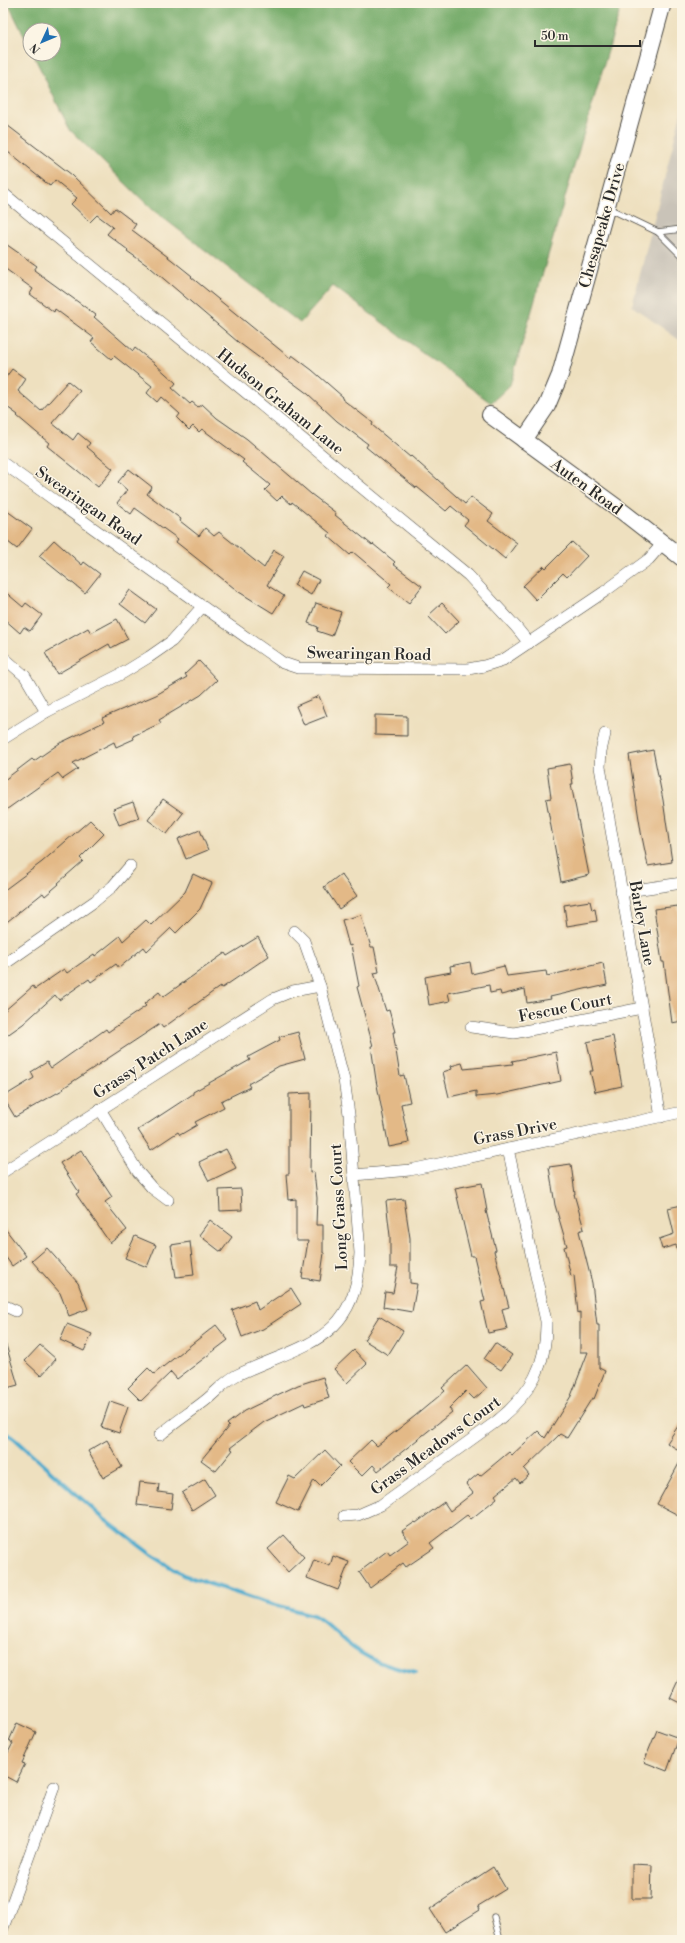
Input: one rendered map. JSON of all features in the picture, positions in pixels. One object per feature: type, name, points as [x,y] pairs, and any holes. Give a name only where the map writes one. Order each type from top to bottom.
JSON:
[{"type":"street","name":"Chesapeake Drive","points":[[524,440],[547,406],[556,387],[663,3]]},
{"type":"street","name":"Hudson Graham Lane","points":[[3,194],[468,575],[512,622],[529,643]]},
{"type":"street","name":"Auten Road","points":[[490,415],[682,558]]},
{"type":"street","name":"Swearingan Road","points":[[3,464],[202,607],[283,663],[298,668],[468,669],[503,660],[649,559],[663,543]]},
{"type":"street","points":[[3,739],[46,712],[123,673],[149,657],[172,641],[202,607]]},
{"type":"street","points":[[3,656],[25,676],[46,712]]},
{"type":"street","name":"Barley Lane","points":[[605,734],[601,751],[600,767],[661,1117]]},
{"type":"street","points":[[3,965],[95,901],[113,886],[130,866]]},
{"type":"street","points":[[621,892],[682,882]]},
{"type":"street","name":"Long Grass Court","points":[[160,1435],[235,1376],[312,1343],[328,1332],[341,1319],[349,1305],[359,1272],[360,1253],[354,1175],[349,1114],[344,1080],[320,986],[304,941],[294,931]]},
{"type":"street","name":"Grassy Patch Lane","points":[[3,1172],[272,999],[293,991],[320,986]]},
{"type":"street","name":"Fescue Court","points":[[471,1027],[514,1033],[642,1008]]},
{"type":"street","points":[[100,1109],[138,1172],[152,1188],[168,1200]]},
{"type":"street","name":"Grass Drive","points":[[354,1175],[410,1170],[682,1112]]},
{"type":"street","name":"Grass Meadows Court","points":[[344,1516],[358,1515],[381,1505],[497,1422],[514,1407],[528,1390],[540,1367],[545,1349],[546,1321],[508,1149]]},
{"type":"street","points":[[3,1306],[16,1311]]},
{"type":"street","points":[[3,1928],[54,1787]]},
{"type":"lane","points":[[606,207],[658,232],[682,256]]},
{"type":"lane","points":[[658,232],[682,229]]},
{"type":"lane","points":[[494,1917],[500,1940]]},
{"type":"shaded area","points":[[682,109],[682,342],[632,306]]},
{"type":"green space","points":[[8,3],[622,3],[510,385],[491,403],[333,286],[300,323],[153,210],[70,130],[37,62],[62,62],[62,22],[22,22],[22,32]]},
{"type":"building","points":[[3,122],[72,175],[111,213],[115,208],[136,224],[132,230],[192,276],[191,277],[290,358],[292,355],[312,370],[343,397],[342,399],[373,423],[372,425],[410,457],[411,456],[465,504],[471,497],[493,514],[488,521],[517,543],[505,559],[464,525],[468,520],[451,506],[446,511],[417,487],[416,488],[366,447],[368,444],[337,421],[308,394],[238,342],[151,268],[127,251],[128,250],[107,234],[113,227],[97,215],[90,222],[71,204],[77,198],[55,180],[50,186],[3,148]]},
{"type":"building","points":[[3,242],[37,266],[34,270],[96,315],[94,317],[133,351],[135,348],[155,364],[176,383],[172,388],[190,404],[192,402],[198,407],[202,404],[217,418],[247,439],[311,494],[336,513],[335,515],[395,562],[393,564],[422,586],[409,603],[388,587],[391,584],[353,552],[350,555],[328,536],[330,533],[292,502],[291,504],[282,496],[277,501],[265,490],[270,485],[242,462],[244,460],[202,429],[199,432],[193,426],[189,430],[177,418],[180,414],[161,397],[157,402],[147,393],[152,386],[114,356],[111,359],[91,342],[94,338],[55,309],[54,312],[30,294],[33,289],[3,267]]},
{"type":"building","points":[[12,369],[26,379],[18,391],[41,411],[68,381],[80,391],[52,423],[73,440],[78,433],[90,443],[87,447],[113,469],[98,487],[47,446],[49,443],[17,416],[18,415],[3,404],[3,381]]},
{"type":"building","points":[[129,469],[152,487],[147,494],[181,519],[180,521],[199,536],[205,528],[214,536],[219,532],[264,568],[274,550],[284,556],[267,585],[284,596],[273,613],[239,592],[176,542],[178,539],[135,508],[131,514],[117,503],[127,490],[118,482]]},
{"type":"building","points":[[3,508],[32,529],[17,549],[3,538]]},
{"type":"building","points":[[54,540],[82,565],[84,562],[100,574],[85,593],[39,556]]},
{"type":"building","points":[[572,542],[587,556],[567,577],[563,573],[536,600],[523,586],[544,566],[546,568]]},
{"type":"building","points":[[302,571],[319,580],[311,595],[294,585]]},
{"type":"building","points":[[3,590],[23,607],[26,603],[42,615],[30,631],[24,627],[20,633],[3,618]]},
{"type":"building","points":[[130,590],[156,609],[145,623],[120,604]]},
{"type":"building","points":[[316,603],[341,612],[332,636],[317,631],[318,627],[308,623]]},
{"type":"building","points":[[442,603],[459,621],[445,634],[428,616]]},
{"type":"building","points":[[117,619],[128,639],[111,648],[109,644],[57,674],[45,653],[88,628],[91,633]]},
{"type":"building","points":[[199,661],[217,680],[201,695],[159,720],[161,723],[133,736],[134,739],[116,747],[114,742],[73,763],[78,769],[63,779],[58,773],[3,812],[3,781],[32,759],[34,761],[60,743],[104,722],[102,718],[156,695],[187,677],[185,674]]},
{"type":"building","points":[[319,696],[327,716],[304,725],[296,706]]},
{"type":"building","points":[[375,715],[407,716],[407,736],[375,735]]},
{"type":"building","points":[[653,750],[663,800],[672,862],[648,866],[629,755]]},
{"type":"building","points":[[570,764],[573,784],[571,784],[589,875],[561,882],[546,799],[551,798],[547,768]]},
{"type":"building","points":[[163,799],[183,813],[167,834],[148,820]]},
{"type":"building","points":[[133,802],[139,818],[119,825],[113,809]]},
{"type":"building","points":[[90,820],[104,834],[80,858],[83,861],[45,896],[43,893],[3,925],[3,891],[42,862]]},
{"type":"building","points":[[200,830],[208,850],[186,859],[178,839]]},
{"type":"building","points":[[193,874],[212,883],[200,909],[176,933],[171,928],[147,951],[144,947],[119,968],[116,964],[91,982],[89,979],[59,1000],[55,995],[23,1024],[3,1038],[3,1012],[33,986],[35,989],[64,969],[67,973],[94,954],[95,956],[120,936],[123,941],[146,920],[151,925],[185,892]]},
{"type":"building","points":[[341,874],[357,896],[339,909],[324,887]]},
{"type":"building","points":[[590,901],[592,910],[595,909],[597,921],[567,926],[564,905]]},
{"type":"building","points":[[678,906],[682,934],[682,1021],[672,1023],[664,962],[662,962],[654,909]]},
{"type":"building","points":[[361,915],[371,947],[374,947],[379,972],[374,973],[386,1011],[389,1010],[395,1032],[393,1032],[400,1076],[404,1075],[410,1102],[401,1104],[409,1143],[389,1147],[376,1080],[371,1046],[373,1046],[357,987],[359,986],[351,945],[349,946],[342,920]]},
{"type":"building","points":[[258,937],[269,956],[222,988],[221,986],[163,1028],[160,1024],[63,1088],[64,1089],[15,1117],[3,1097],[34,1078],[31,1072],[47,1062],[51,1068],[106,1029],[108,1032],[146,1006],[144,1004],[159,992],[163,997],[225,953],[227,956]]},
{"type":"building","points":[[470,962],[472,974],[504,966],[507,976],[546,971],[547,976],[603,963],[607,985],[550,997],[551,999],[527,1003],[525,989],[501,995],[500,991],[490,993],[489,985],[448,993],[450,1001],[429,1005],[425,977],[451,972],[450,966]]},
{"type":"building","points":[[298,1032],[305,1059],[279,1066],[248,1084],[250,1087],[221,1101],[224,1107],[195,1122],[197,1125],[180,1135],[178,1132],[151,1150],[138,1130],[193,1094],[193,1092],[250,1060],[248,1057],[280,1040],[279,1037]]},
{"type":"building","points":[[613,1036],[622,1086],[595,1092],[590,1071],[593,1071],[587,1042]]},
{"type":"building","points":[[556,1052],[561,1081],[497,1095],[476,1097],[476,1091],[449,1097],[443,1072],[452,1069],[451,1066],[462,1063],[464,1069],[513,1064],[512,1061]]},
{"type":"building","points":[[311,1093],[310,1173],[314,1172],[317,1198],[316,1225],[323,1225],[324,1253],[320,1281],[302,1278],[308,1241],[296,1241],[296,1199],[288,1200],[286,1174],[289,1174],[289,1094]]},
{"type":"building","points":[[226,1149],[236,1168],[209,1181],[199,1162]]},
{"type":"building","points":[[81,1150],[112,1197],[105,1202],[127,1230],[110,1243],[76,1194],[79,1192],[60,1163]]},
{"type":"building","points":[[571,1164],[574,1194],[584,1229],[579,1231],[592,1283],[597,1325],[599,1325],[599,1368],[605,1371],[594,1399],[592,1398],[567,1438],[560,1434],[524,1469],[529,1475],[520,1483],[516,1478],[495,1495],[497,1498],[471,1519],[467,1515],[430,1543],[434,1548],[406,1567],[403,1563],[370,1588],[359,1572],[387,1551],[390,1555],[409,1541],[402,1531],[415,1522],[416,1523],[444,1502],[450,1511],[473,1493],[466,1484],[478,1474],[480,1476],[509,1452],[512,1455],[538,1431],[545,1438],[571,1396],[588,1352],[580,1352],[580,1312],[578,1313],[574,1275],[571,1276],[564,1247],[567,1246],[555,1205],[549,1167]]},
{"type":"building","points":[[482,1183],[486,1211],[496,1250],[494,1251],[509,1307],[502,1309],[507,1329],[488,1333],[481,1302],[485,1301],[474,1256],[471,1256],[455,1188]]},
{"type":"building","points":[[241,1189],[242,1210],[220,1211],[219,1190]]},
{"type":"building","points":[[404,1199],[410,1238],[410,1283],[417,1284],[412,1312],[383,1307],[385,1292],[393,1293],[398,1267],[390,1267],[390,1236],[386,1201]]},
{"type":"building","points":[[682,1205],[682,1249],[677,1249],[676,1245],[662,1249],[659,1239],[674,1234],[668,1208]]},
{"type":"building","points":[[210,1220],[232,1237],[221,1252],[199,1235]]},
{"type":"building","points":[[3,1226],[26,1256],[12,1266],[3,1253]]},
{"type":"building","points":[[135,1236],[156,1245],[147,1267],[125,1258]]},
{"type":"building","points":[[190,1242],[194,1275],[176,1277],[171,1245]]},
{"type":"building","points":[[47,1248],[78,1283],[88,1309],[69,1316],[60,1293],[32,1261]]},
{"type":"building","points":[[291,1288],[301,1304],[263,1329],[242,1337],[232,1310],[255,1301],[258,1310]]},
{"type":"building","points":[[379,1316],[403,1331],[388,1355],[364,1340]]},
{"type":"building","points":[[67,1324],[92,1334],[84,1351],[60,1340]]},
{"type":"building","points":[[216,1325],[228,1340],[177,1379],[171,1372],[141,1401],[128,1388],[148,1368],[154,1374]]},
{"type":"building","points":[[495,1343],[512,1355],[501,1370],[484,1359]]},
{"type":"building","points":[[6,1345],[18,1385],[3,1389],[3,1346]]},
{"type":"building","points":[[40,1345],[56,1359],[41,1376],[25,1361]]},
{"type":"building","points":[[354,1350],[367,1364],[347,1383],[334,1369]]},
{"type":"building","points":[[467,1365],[487,1388],[474,1399],[466,1391],[449,1408],[452,1412],[378,1471],[373,1465],[362,1476],[348,1462],[371,1440],[377,1446],[415,1416],[445,1391],[442,1388]]},
{"type":"building","points":[[323,1377],[329,1398],[305,1406],[304,1403],[264,1422],[230,1448],[233,1450],[216,1471],[201,1460],[229,1426],[227,1424],[244,1411],[298,1385]]},
{"type":"building","points":[[110,1401],[128,1407],[119,1433],[101,1427]]},
{"type":"building","points":[[682,1420],[682,1452],[667,1443]]},
{"type":"building","points":[[107,1440],[122,1467],[103,1478],[88,1451]]},
{"type":"building","points":[[325,1450],[340,1466],[320,1486],[314,1480],[298,1512],[276,1502],[289,1476],[295,1479]]},
{"type":"building","points":[[682,1458],[682,1517],[657,1504]]},
{"type":"building","points":[[205,1479],[215,1495],[192,1510],[182,1493]]},
{"type":"building","points":[[140,1482],[159,1484],[158,1492],[173,1494],[171,1509],[137,1505]]},
{"type":"building","points":[[284,1535],[304,1557],[288,1572],[268,1549]]},
{"type":"building","points":[[333,1556],[349,1562],[338,1590],[307,1578],[314,1560],[330,1566]]},
{"type":"building","points":[[682,1672],[682,1704],[670,1698]]},
{"type":"building","points":[[17,1723],[36,1732],[22,1763],[25,1764],[16,1782],[3,1775],[3,1762],[13,1743],[9,1741]]},
{"type":"building","points":[[657,1730],[679,1738],[667,1771],[644,1762]]},
{"type":"building","points":[[632,1864],[652,1865],[651,1899],[632,1899]]},
{"type":"building","points":[[493,1867],[506,1889],[478,1906],[480,1910],[445,1932],[430,1909]]},
{"type":"waterway","points":[[3,1431],[14,1438],[104,1519],[152,1555],[183,1575],[261,1601],[313,1615],[363,1654],[388,1665],[415,1673]]}]
